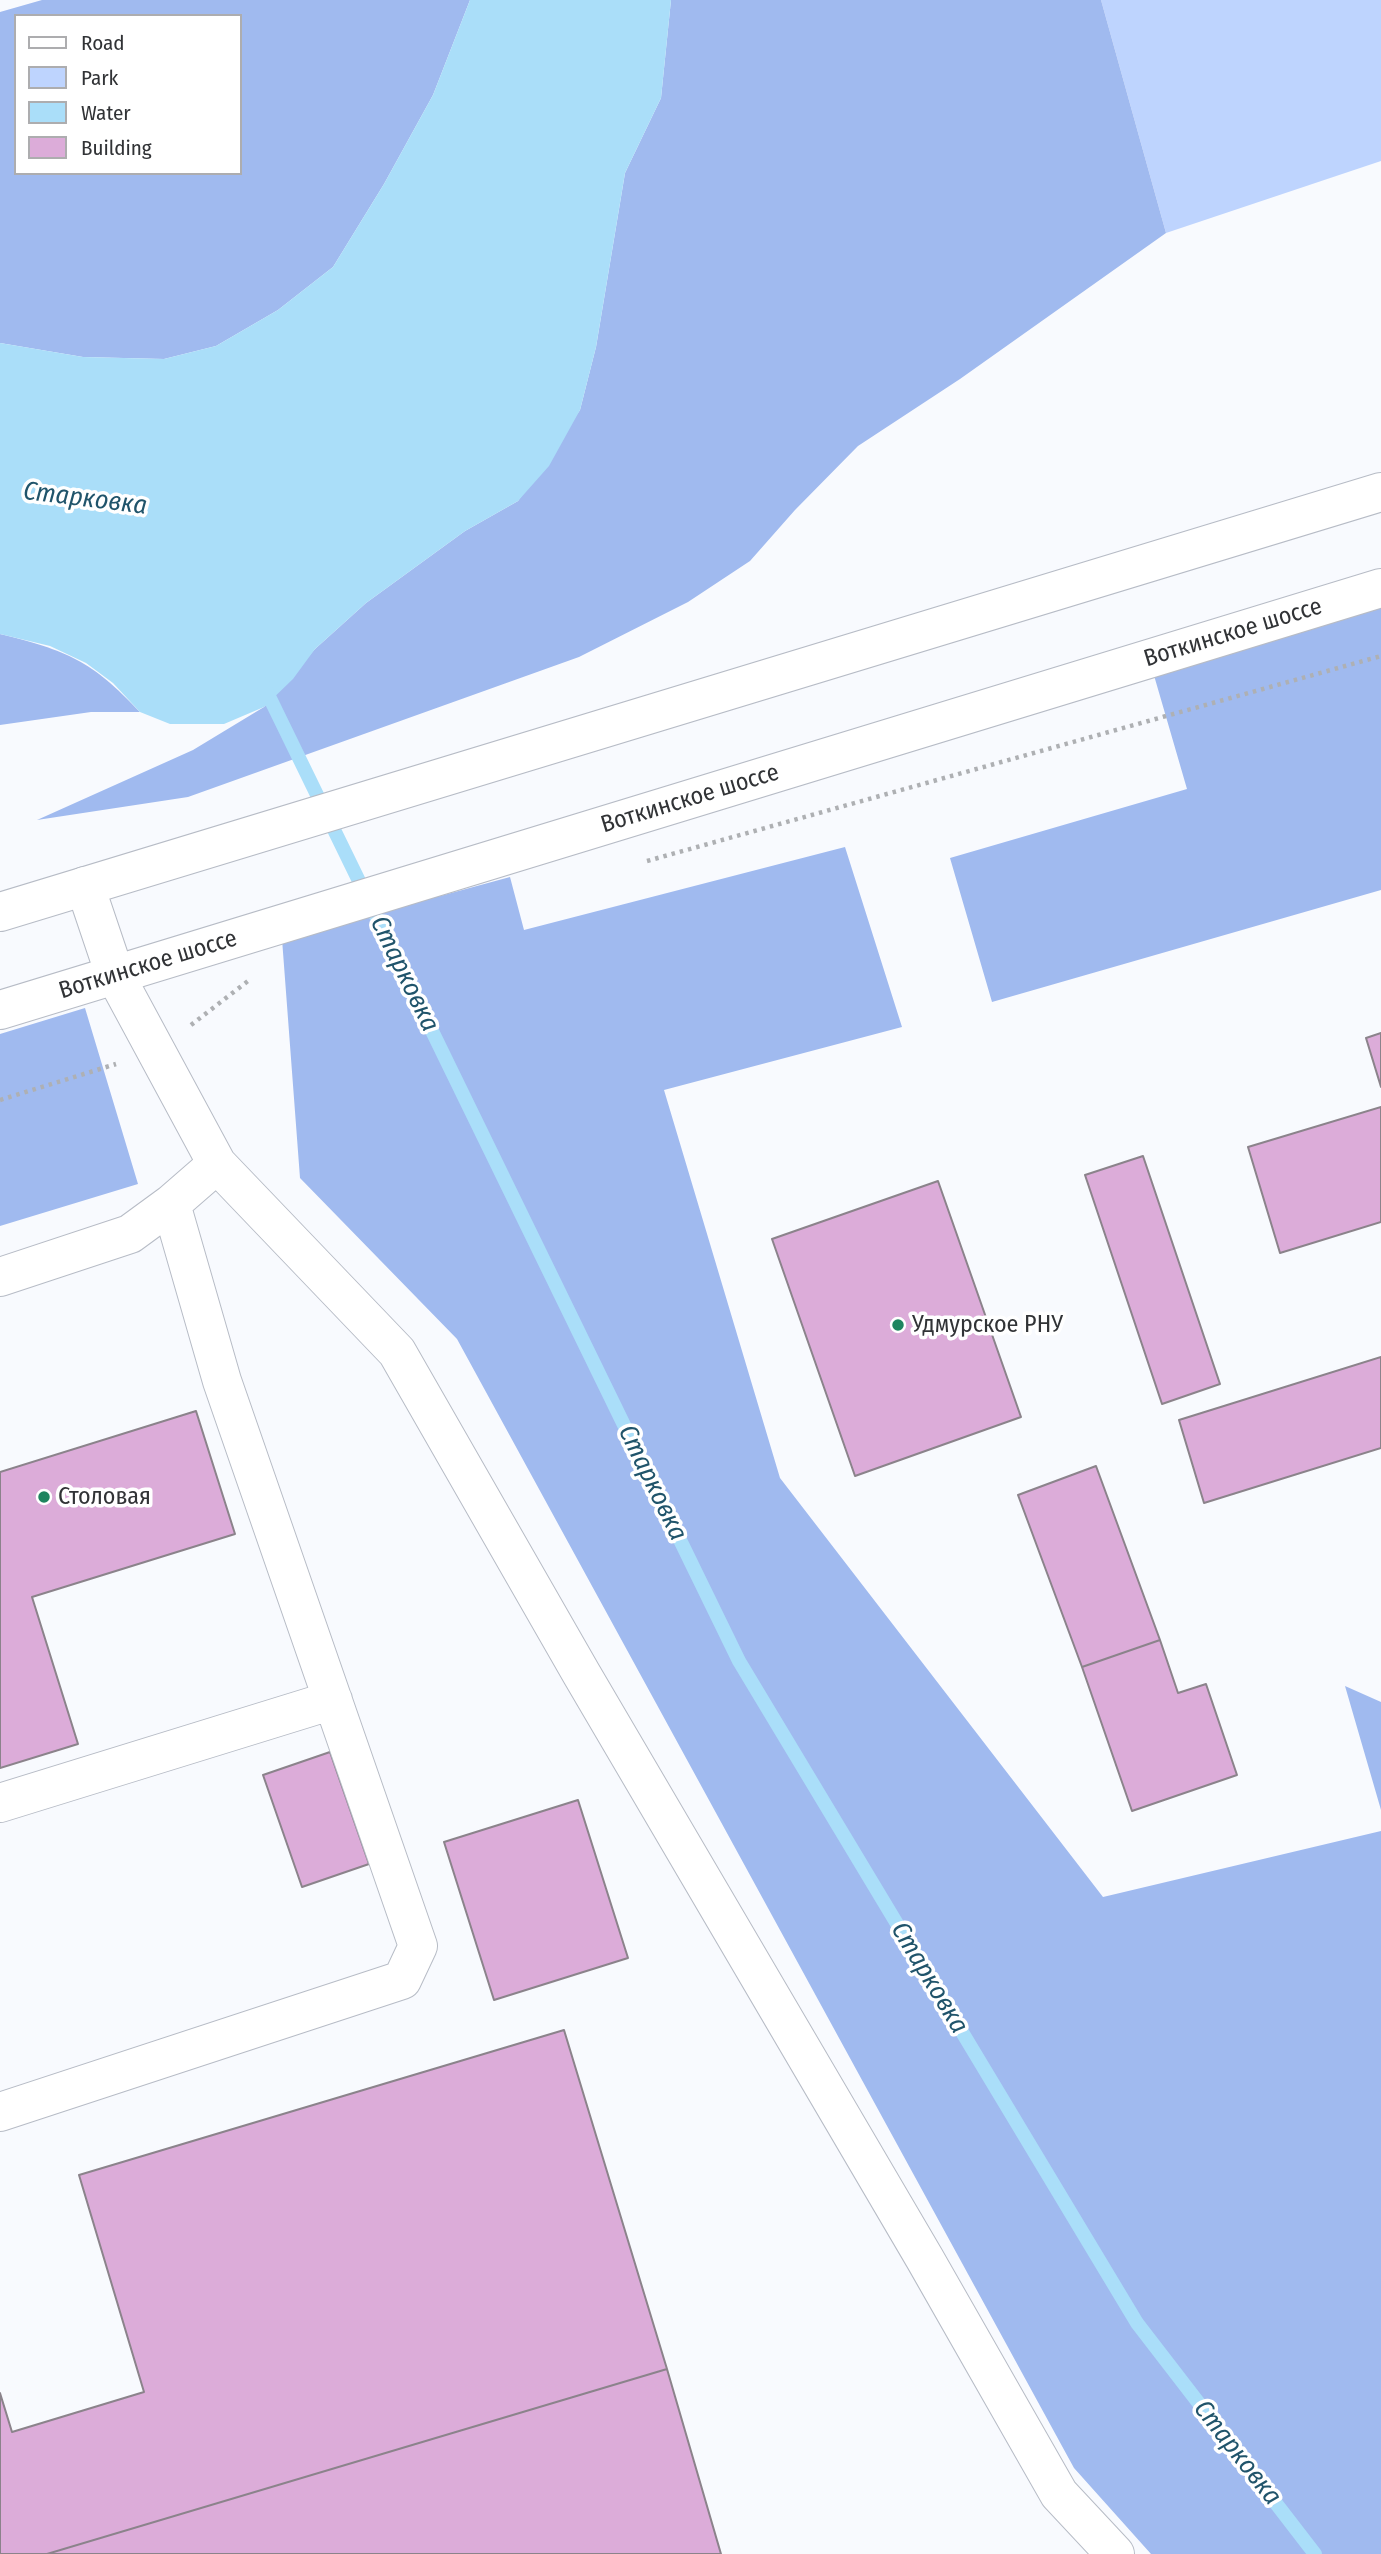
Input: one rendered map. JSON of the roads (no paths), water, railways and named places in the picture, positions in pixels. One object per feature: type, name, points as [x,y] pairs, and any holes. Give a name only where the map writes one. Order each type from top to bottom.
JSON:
[{"type":"main road","points":[[0,912],[1381,492]]},
{"type":"main road","name":"Воткинское шоссе","points":[[0,1010],[1381,588]]},
{"type":"main road","points":[[85,886],[115,975],[217,1164],[397,1352],[1059,2494],[1115,2554]]},
{"type":"main road","points":[[0,1277],[130,1234],[171,1204],[217,1164]]},
{"type":"main road","points":[[0,2112],[402,1980],[418,1945],[222,1381],[171,1204]]},
{"type":"main road","points":[[0,1803],[333,1700]]},
{"type":"water","points":[[470,0],[671,0],[661,98],[625,173],[596,347],[580,410],[549,466],[518,501],[465,531],[366,603],[315,649],[293,679],[264,707],[224,724],[170,724],[140,712],[113,683],[86,663],[50,646],[0,634],[0,343],[83,357],[164,359],[216,346],[278,310],[333,267],[384,184],[433,95]]},
{"type":"waterway","name":"Старковка","points":[[263,684],[739,1661],[1137,2323],[1315,2554]]},
{"type":"place","name":"Удмурское РНУ","points":[[898,1325]]},
{"type":"place","name":"Столовая","points":[[44,1497]]}]
